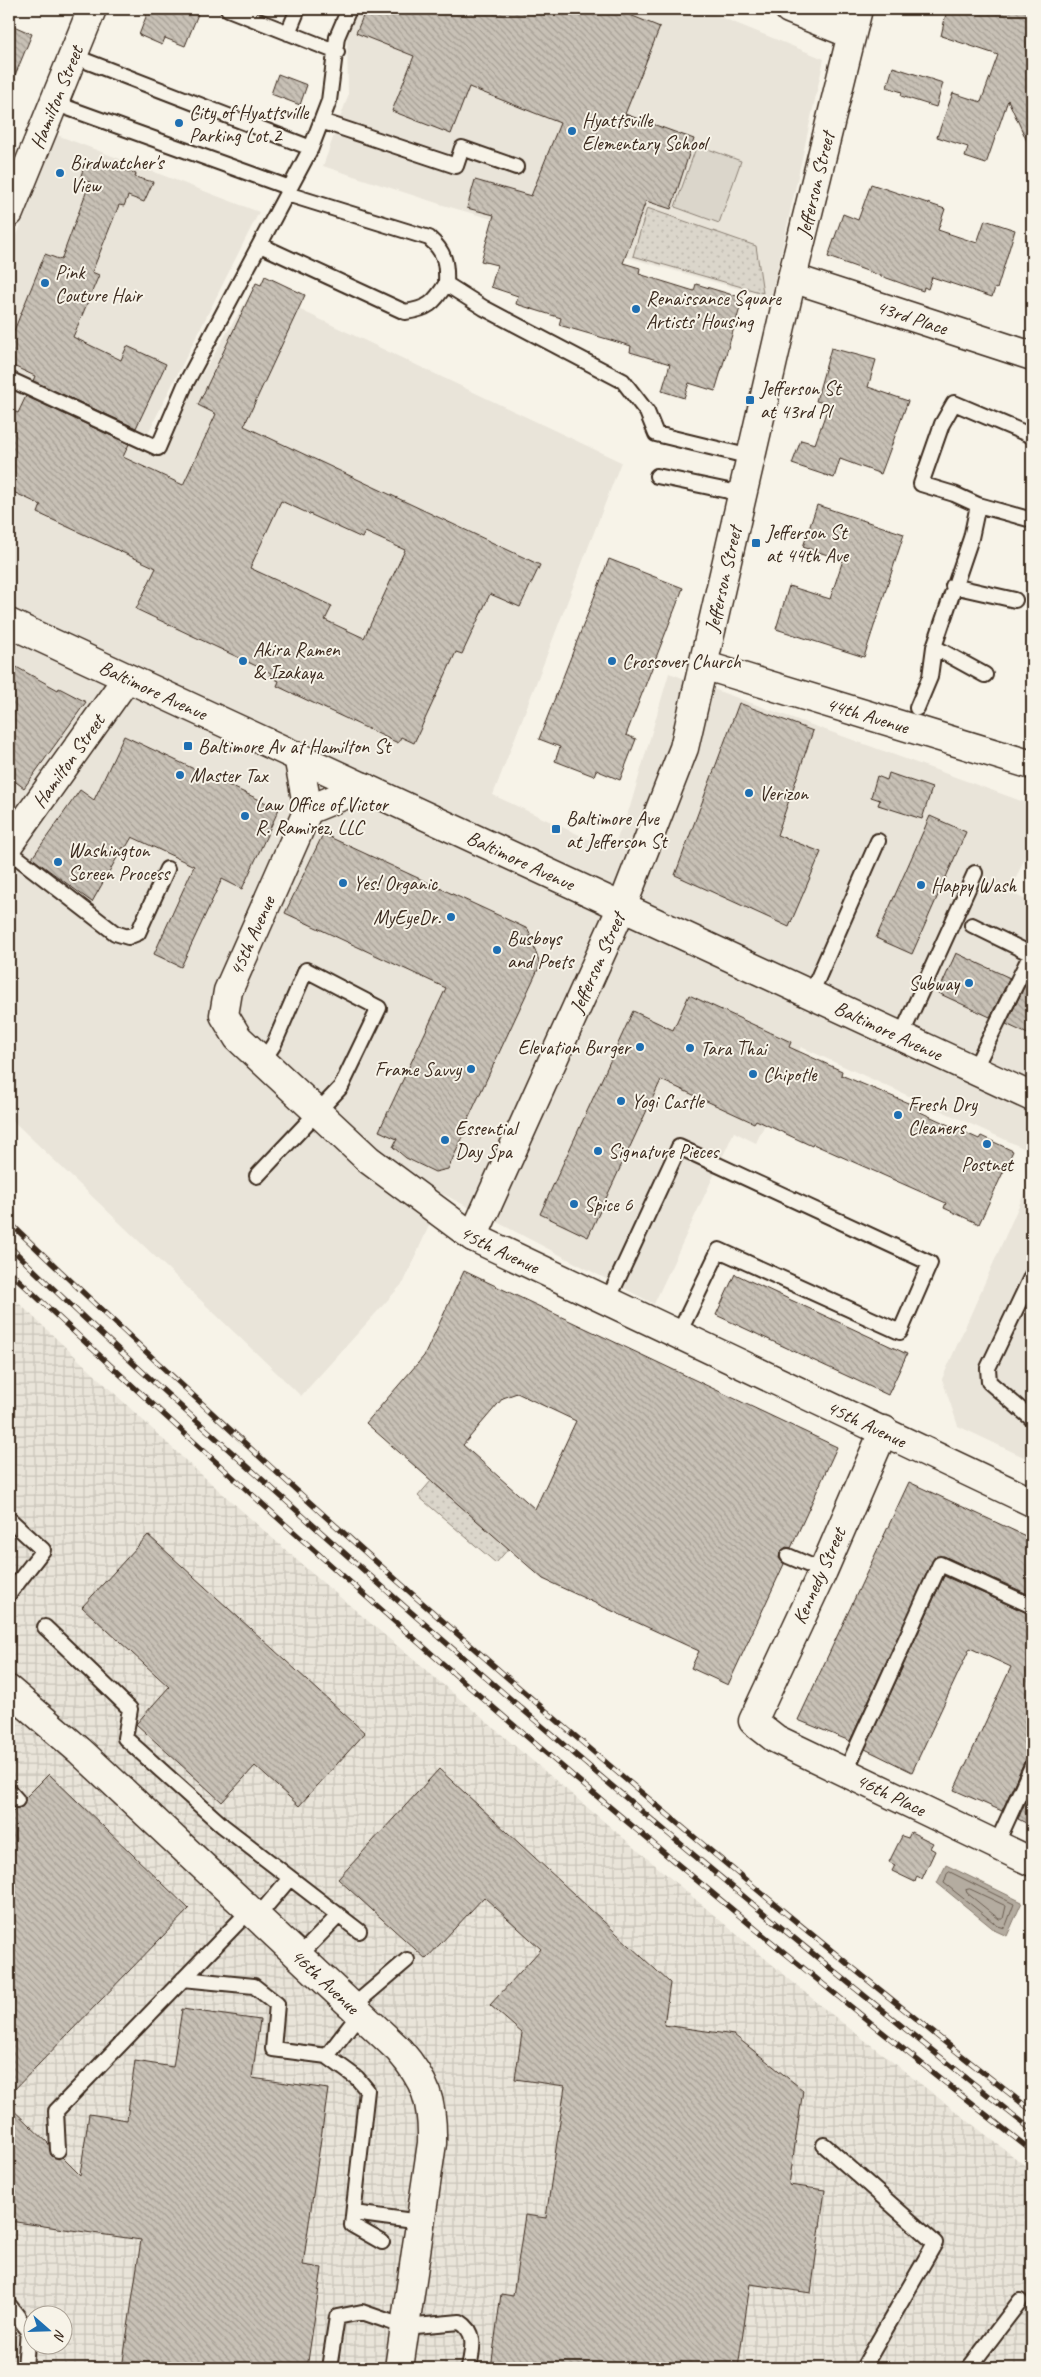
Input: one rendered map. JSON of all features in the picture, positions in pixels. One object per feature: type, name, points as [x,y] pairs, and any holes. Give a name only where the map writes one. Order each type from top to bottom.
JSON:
[{"type":"street","name":"Hamilton Street","points":[[9,213],[92,9]]},
{"type":"street","points":[[789,9],[855,21]]},
{"type":"street","name":"Jefferson Street","points":[[473,1237],[622,906],[684,748],[792,278],[855,21]]},
{"type":"street","name":"43rd Place","points":[[792,278],[1032,356]]},
{"type":"street","name":"Baltimore Avenue","points":[[9,623],[1032,1097]]},
{"type":"street","points":[[9,631],[35,636]]},
{"type":"street","name":"44th Avenue","points":[[703,666],[1032,765]]},
{"type":"street","name":"Hamilton Street","points":[[9,844],[127,678]]},
{"type":"street","points":[[298,756],[308,810],[364,787]]},
{"type":"street","name":"45th Avenue","points":[[308,810],[228,991],[224,1015],[238,1038],[369,1160],[473,1237],[884,1430],[1032,1502]]},
{"type":"street","name":"Kennedy Street","points":[[753,1722],[823,1571],[884,1430]]},
{"type":"street","name":"46th Avenue","points":[[9,1690],[80,1752],[253,1913],[399,2050],[416,2069],[427,2092],[433,2119],[432,2143],[399,2368]]},
{"type":"street","name":"46th Place","points":[[753,1722],[776,1739],[1032,1862]]},
{"type":"lane","points":[[228,9],[337,52]]},
{"type":"lane","points":[[288,33],[298,9]]},
{"type":"lane","points":[[9,379],[158,448],[185,385],[311,148],[328,100],[337,52],[337,37],[349,9]]},
{"type":"lane","points":[[73,56],[311,148]]},
{"type":"lane","points":[[54,103],[288,191],[429,238],[440,248],[447,264],[446,284],[435,301],[420,310],[405,312],[260,245]]},
{"type":"lane","points":[[321,121],[456,166],[462,148],[516,167]]},
{"type":"lane","points":[[446,284],[484,308],[623,381],[647,412],[656,434],[751,457]]},
{"type":"lane","points":[[1032,436],[954,403],[942,424],[921,484],[954,494],[978,505],[1032,520]]},
{"type":"lane","points":[[657,476],[743,494]]},
{"type":"lane","points":[[917,708],[930,677],[934,647],[953,586],[971,538],[978,505]]},
{"type":"lane","points":[[953,586],[1015,600]]},
{"type":"lane","points":[[934,647],[985,675]]},
{"type":"lane","points":[[811,994],[878,841]]},
{"type":"lane","points":[[9,852],[115,933],[128,937],[138,933],[167,869]]},
{"type":"lane","points":[[901,1036],[975,873]]},
{"type":"lane","points":[[972,925],[1031,954],[974,1070]]},
{"type":"lane","points":[[257,1176],[341,1087],[379,1008],[306,970],[274,1044],[263,1061]]},
{"type":"lane","points":[[608,1300],[679,1146],[930,1263],[900,1332],[719,1250],[679,1333]]},
{"type":"lane","points":[[1032,1275],[988,1368],[989,1382],[1032,1419]]},
{"type":"lane","points":[[9,1519],[43,1550],[9,1594]]},
{"type":"lane","points":[[788,1556],[823,1571]]},
{"type":"lane","points":[[845,1773],[940,1564],[1032,1606]]},
{"type":"lane","points":[[45,1627],[130,1709],[125,1738],[223,1826],[359,1931]]},
{"type":"lane","points":[[996,1845],[1032,1766]]},
{"type":"lane","points":[[58,2150],[56,2111],[183,1979],[290,1878]]},
{"type":"lane","points":[[299,1956],[338,1915]]},
{"type":"lane","points":[[327,2056],[356,2010],[407,1960]]},
{"type":"lane","points":[[183,1979],[254,1986],[277,2004],[273,2049],[327,2056],[357,2078],[367,2090],[352,2226],[382,2242]]},
{"type":"lane","points":[[824,2144],[936,2243],[864,2368]]},
{"type":"lane","points":[[354,2213],[420,2222]]},
{"type":"lane","points":[[969,2368],[1020,2301]]},
{"type":"lane","points":[[9,2305],[28,2330],[25,2368]]},
{"type":"lane","points":[[330,2368],[337,2316],[362,2312],[405,2327],[460,2322],[468,2327],[473,2336],[469,2368]]},
{"type":"shaded area","name":"Hyattsville Elementary School","points":[[356,9],[701,9],[824,59],[771,298],[443,205],[323,166],[348,96],[347,33]]},
{"type":"shaded area","points":[[57,135],[259,212],[148,433],[159,438],[173,422],[254,288],[621,462],[493,795],[612,850],[630,807],[669,673],[1032,805],[1032,841],[1010,892],[1032,903],[1032,1152],[801,1047],[756,1143],[734,1132],[654,1304],[443,1194],[404,1282],[301,1396],[9,1117],[9,255]]},
{"type":"shaded area","points":[[697,145],[741,161],[719,223],[675,207]]},
{"type":"shaded area","points":[[647,208],[756,246],[763,293],[633,256]]},
{"type":"shaded area","points":[[1032,1176],[1032,1461],[958,1426],[942,1379]]},
{"type":"shaded area","points":[[9,1294],[185,1460],[308,1570],[821,2006],[1032,2171],[1032,2368],[9,2368]]},
{"type":"shaded area","points":[[431,1481],[509,1548],[496,1563],[418,1496]]},
{"type":"water","points":[[946,1865],[1022,1902],[1007,1936],[996,1931],[937,1883]]},
{"type":"building","points":[[149,9],[186,9],[198,14],[185,46],[165,38],[162,45],[139,35]]},
{"type":"building","points":[[366,9],[615,9],[660,27],[625,114],[694,139],[671,209],[646,201],[623,263],[640,268],[639,274],[694,291],[696,284],[743,298],[715,391],[689,383],[684,398],[662,391],[670,364],[630,352],[631,346],[559,325],[561,318],[516,304],[518,296],[491,287],[497,265],[481,261],[494,215],[467,208],[475,180],[531,196],[560,123],[469,87],[451,134],[392,111],[414,56],[356,33]]},
{"type":"building","points":[[947,9],[1032,9],[1032,152],[1008,100],[986,164],[965,157],[968,147],[937,137],[953,93],[981,102],[998,55],[941,36]]},
{"type":"building","points":[[9,24],[32,34],[9,90]]},
{"type":"building","points":[[893,67],[943,83],[936,107],[901,96],[902,92],[887,87]]},
{"type":"building","points":[[278,74],[307,85],[300,105],[271,94]]},
{"type":"building","points":[[85,163],[96,167],[97,163],[115,170],[116,166],[136,174],[135,177],[153,182],[144,202],[128,196],[124,206],[119,205],[92,272],[99,275],[73,337],[121,360],[127,346],[166,364],[136,428],[33,381],[35,376],[9,364],[9,343],[45,254],[61,260],[90,182],[80,179]]},
{"type":"building","points":[[871,184],[945,209],[938,230],[977,243],[985,220],[1015,230],[997,289],[995,288],[992,297],[932,277],[928,289],[924,287],[923,291],[828,257],[843,214],[858,220]]},
{"type":"building","points":[[265,276],[305,295],[244,426],[540,565],[520,607],[490,594],[462,654],[456,652],[414,743],[401,737],[398,743],[277,686],[279,681],[269,676],[271,673],[136,609],[156,568],[38,513],[41,505],[9,490],[9,409],[18,413],[26,396],[129,444],[123,457],[183,485],[216,414],[198,405],[256,283],[261,285]],"holes":[[[281,501],[362,538],[365,532],[405,550],[364,638],[325,620],[332,606],[250,568]]]},
{"type":"building","points":[[831,348],[876,360],[868,387],[908,401],[881,474],[840,459],[834,478],[792,464],[801,440],[815,444],[829,404],[816,401]]},
{"type":"building","points":[[817,505],[904,534],[864,657],[776,629],[789,586],[830,599],[843,560],[803,547]]},
{"type":"building","name":"Crossover Church","points":[[609,559],[683,588],[626,735],[636,739],[620,780],[596,770],[594,776],[555,761],[560,747],[539,739]]},
{"type":"building","points":[[9,663],[58,690],[59,688],[86,702],[24,788],[9,777]]},
{"type":"building","name":"Verizon","points":[[739,703],[813,731],[777,835],[821,852],[789,927],[675,875]]},
{"type":"building","points":[[124,736],[279,809],[242,889],[222,879],[181,967],[154,954],[194,866],[132,837],[125,849],[123,847],[92,902],[32,858],[80,790],[94,800]]},
{"type":"building","points":[[889,773],[932,788],[922,819],[878,805],[880,800],[871,797],[877,776],[887,780]]},
{"type":"building","name":"Happy Wash","points":[[930,816],[966,832],[912,954],[876,938]]},
{"type":"building","points":[[323,834],[528,929],[540,965],[463,1130],[466,1130],[448,1169],[435,1172],[406,1158],[393,1147],[397,1139],[379,1131],[446,988],[285,913]]},
{"type":"building","name":"Subway","points":[[956,953],[1010,978],[990,1017],[938,993]]},
{"type":"building","points":[[1025,985],[1032,988],[1032,1036],[1006,1024]]},
{"type":"building","points":[[689,995],[791,1042],[789,1047],[842,1071],[841,1075],[920,1108],[918,1111],[979,1139],[981,1136],[1013,1151],[979,1224],[944,1208],[946,1203],[756,1120],[754,1123],[661,1080],[588,1237],[540,1214],[633,1011],[673,1030]]},
{"type":"building","points":[[464,1271],[837,1447],[791,1548],[786,1547],[780,1552],[779,1558],[784,1564],[728,1685],[691,1668],[699,1651],[543,1579],[366,1423],[424,1356]],"holes":[[[517,1393],[576,1421],[535,1509],[463,1445],[503,1398]]]},
{"type":"building","points":[[735,1274],[907,1354],[888,1395],[716,1315]]},
{"type":"building","points":[[909,1482],[1032,1539],[1032,1596],[944,1556],[935,1557],[850,1741],[798,1720]]},
{"type":"building","points":[[148,1535],[365,1733],[299,1806],[255,1766],[222,1802],[136,1724],[169,1687],[82,1607]]},
{"type":"building","points":[[944,1576],[1032,1615],[1032,1757],[1024,1762],[1002,1811],[954,1790],[1011,1667],[970,1648],[912,1772],[865,1749]]},
{"type":"building","points":[[439,1769],[670,1983],[664,2025],[734,2035],[803,2090],[789,2185],[825,2190],[811,2293],[750,2284],[738,2368],[491,2368],[501,2294],[513,2296],[525,2215],[546,2218],[565,2086],[515,2079],[522,2033],[490,2005],[541,1949],[484,1897],[426,1959],[338,1879]]},
{"type":"building","points":[[49,1774],[189,1909],[9,2095],[9,1815],[16,1808],[23,1806],[25,1798]]},
{"type":"building","points":[[1032,1787],[1032,1826],[1018,1819]]},
{"type":"building","points":[[911,1832],[933,1843],[930,1848],[935,1851],[922,1879],[917,1876],[915,1882],[892,1871],[895,1865],[889,1862],[902,1836],[908,1838]]},
{"type":"building","points":[[182,2009],[260,2020],[252,2078],[328,2089],[303,2265],[322,2268],[307,2368],[122,2368],[141,2240],[9,2221],[9,2106],[49,2144],[51,2155],[58,2159],[62,2157],[80,2175],[89,2114],[127,2120],[135,2061],[173,2067]]},
{"type":"railway","points":[[9,1222],[256,1454],[509,1679],[768,1898],[899,2006],[1032,2111]]},
{"type":"railway","points":[[9,1246],[214,1437],[467,1662],[653,1821],[841,1977],[1032,2130]]},
{"type":"railway","points":[[9,1271],[257,1499],[511,1723],[769,1940],[1032,2151]]},
{"type":"place","name":"City of Hyattsville Parking Lot 2","points":[[179,123]]},
{"type":"place","name":"Hyattsville Elementary School","points":[[572,131]]},
{"type":"place","name":"Birdwatcher's View","points":[[60,173]]},
{"type":"place","name":"Pink Couture Hair","points":[[45,283]]},
{"type":"place","name":"Renaissance Square Artists’ Housing","points":[[636,309]]},
{"type":"place","name":"Jefferson St at 43rd Pl","points":[[750,400]]},
{"type":"place","name":"Jefferson St at 44th Ave","points":[[756,543]]},
{"type":"place","name":"Akira Ramen & Izakaya","points":[[243,661]]},
{"type":"place","name":"Crossover Church","points":[[612,661]]},
{"type":"place","name":"Baltimore Av at Hamilton St","points":[[188,746]]},
{"type":"place","name":"Master Tax","points":[[180,775]]},
{"type":"place","name":"Verizon","points":[[749,793]]},
{"type":"place","name":"Law Office of Victor R. Ramirez, LLC","points":[[245,816]]},
{"type":"place","name":"Baltimore Ave at Jefferson St","points":[[556,829]]},
{"type":"place","name":"Washington Screen Process","points":[[58,862]]},
{"type":"place","name":"Yes! Organic","points":[[343,883]]},
{"type":"place","name":"Happy Wash","points":[[921,885]]},
{"type":"place","name":"MyEyeDr.","points":[[451,917]]},
{"type":"place","name":"Busboys and Poets","points":[[497,950]]},
{"type":"place","name":"Subway","points":[[969,983]]},
{"type":"place","name":"Elevation Burger","points":[[640,1047]]},
{"type":"place","name":"Tara Thai","points":[[690,1048]]},
{"type":"place","name":"Frame Savvy","points":[[471,1069]]},
{"type":"place","name":"Chipotle","points":[[753,1074]]},
{"type":"place","name":"Yogi Castle","points":[[621,1101]]},
{"type":"place","name":"Fresh Dry Cleaners","points":[[898,1115]]},
{"type":"place","name":"Essential Day Spa","points":[[445,1140]]},
{"type":"place","name":"Postnet","points":[[987,1144]]},
{"type":"place","name":"Signature Pieces","points":[[598,1151]]},
{"type":"place","name":"Spice 6","points":[[574,1204]]}]
